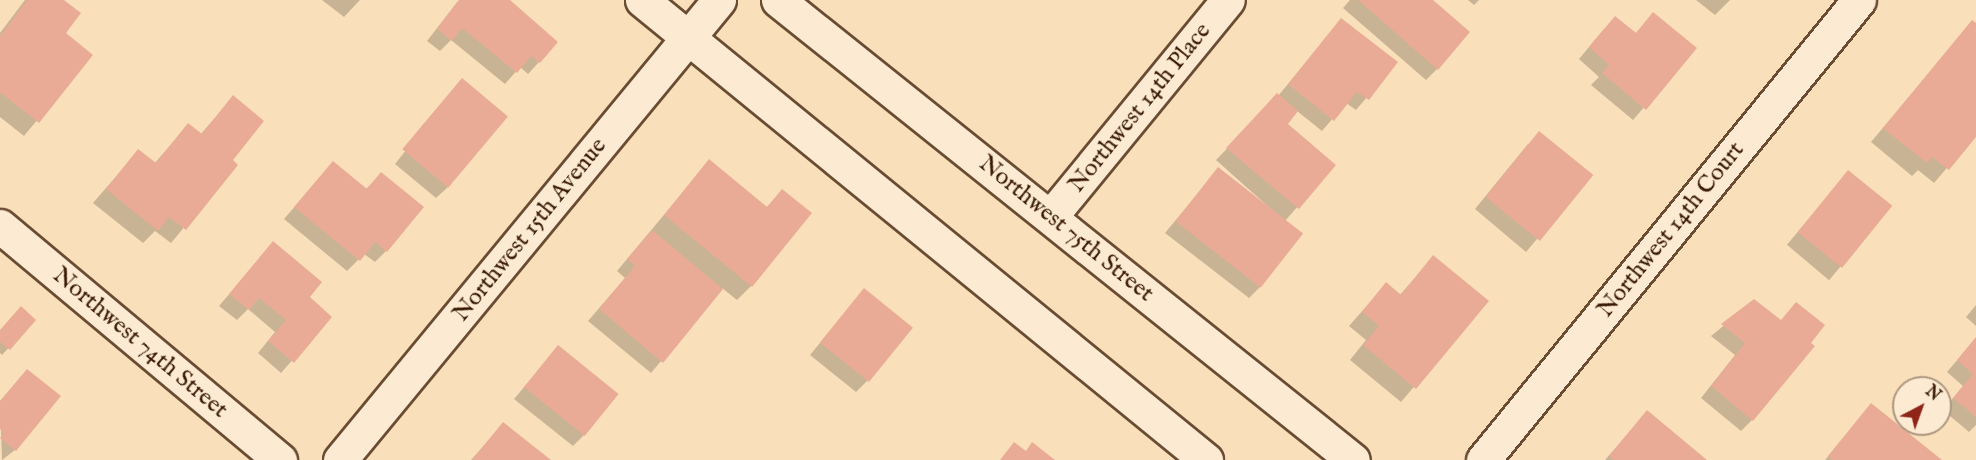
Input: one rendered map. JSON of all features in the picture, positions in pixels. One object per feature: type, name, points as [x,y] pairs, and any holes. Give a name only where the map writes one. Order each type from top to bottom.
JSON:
[{"type":"street","points":[[642,0],[1206,460]]},
{"type":"street","name":"Northwest 15th Avenue","points":[[340,460],[719,0]]},
{"type":"street","name":"Northwest 75th Street","points":[[778,0],[1051,216],[1353,460]]},
{"type":"street","name":"Northwest 14th Place","points":[[1051,216],[1228,0]]},
{"type":"street","name":"Northwest 14th Court","points":[[1483,460],[1859,0]]},
{"type":"street","name":"Northwest 74th Street","points":[[0,226],[280,460]]},
{"type":"building","points":[[27,0],[64,0],[81,13],[66,33],[93,55],[39,123],[0,92],[0,36]]},
{"type":"building","points":[[459,0],[510,0],[558,42],[540,63],[531,56],[517,73],[462,28],[452,41],[437,29]]},
{"type":"building","points":[[1358,0],[1433,0],[1470,32],[1438,70]]},
{"type":"building","points":[[1653,12],[1697,48],[1646,110],[1602,73],[1609,65],[1589,47],[1615,16],[1636,33]]},
{"type":"building","points":[[1341,18],[1398,62],[1369,100],[1357,92],[1334,121],[1288,84]]},
{"type":"building","points":[[1972,20],[1976,23],[1976,137],[1949,170],[1932,157],[1927,163],[1883,128]]},
{"type":"building","points":[[462,78],[508,117],[448,188],[402,149]]},
{"type":"building","points":[[1277,93],[1298,111],[1288,124],[1336,165],[1299,209],[1226,148]]},
{"type":"building","points":[[233,95],[264,121],[233,160],[238,165],[186,230],[169,217],[158,231],[106,189],[138,149],[156,163],[188,123],[202,134]]},
{"type":"building","points":[[1539,131],[1593,175],[1540,241],[1486,197]]},
{"type":"building","points":[[709,159],[767,207],[782,189],[812,213],[752,287],[664,215]]},
{"type":"building","points":[[333,161],[367,189],[381,172],[424,207],[387,252],[375,242],[360,261],[294,207]]},
{"type":"building","points":[[1218,167],[1303,233],[1261,288],[1176,221]]},
{"type":"building","points":[[1848,170],[1892,206],[1842,268],[1798,232]]},
{"type":"building","points":[[652,230],[723,289],[663,363],[599,309],[635,266],[627,259]]},
{"type":"building","points":[[273,241],[322,282],[310,297],[332,317],[294,363],[268,341],[286,320],[259,298],[249,310],[229,294]]},
{"type":"building","points":[[1433,255],[1489,301],[1416,389],[1363,345],[1379,326],[1362,312],[1386,282],[1401,295]]},
{"type":"building","points":[[864,288],[913,328],[869,382],[820,342]]},
{"type":"building","points":[[1754,299],[1781,320],[1796,302],[1825,325],[1811,343],[1815,346],[1753,421],[1711,386],[1745,343],[1721,324]]},
{"type":"building","points":[[21,306],[36,320],[10,350],[0,342],[0,330]]},
{"type":"building","points":[[1976,337],[1976,417],[1953,398],[1973,374],[1957,360]]},
{"type":"building","points":[[558,345],[619,394],[585,436],[524,387]]},
{"type":"building","points":[[27,369],[61,396],[16,451],[0,438],[4,433],[0,429],[0,401]]},
{"type":"building","points":[[1871,403],[1892,420],[1892,436],[1912,436],[1942,460],[1832,460],[1828,456]]},
{"type":"building","points":[[1647,410],[1707,460],[1614,460],[1609,456]]},
{"type":"building","points":[[503,422],[551,460],[472,460]]},
{"type":"building","points":[[1014,442],[1026,451],[1032,442],[1055,460],[1000,460]]}]
